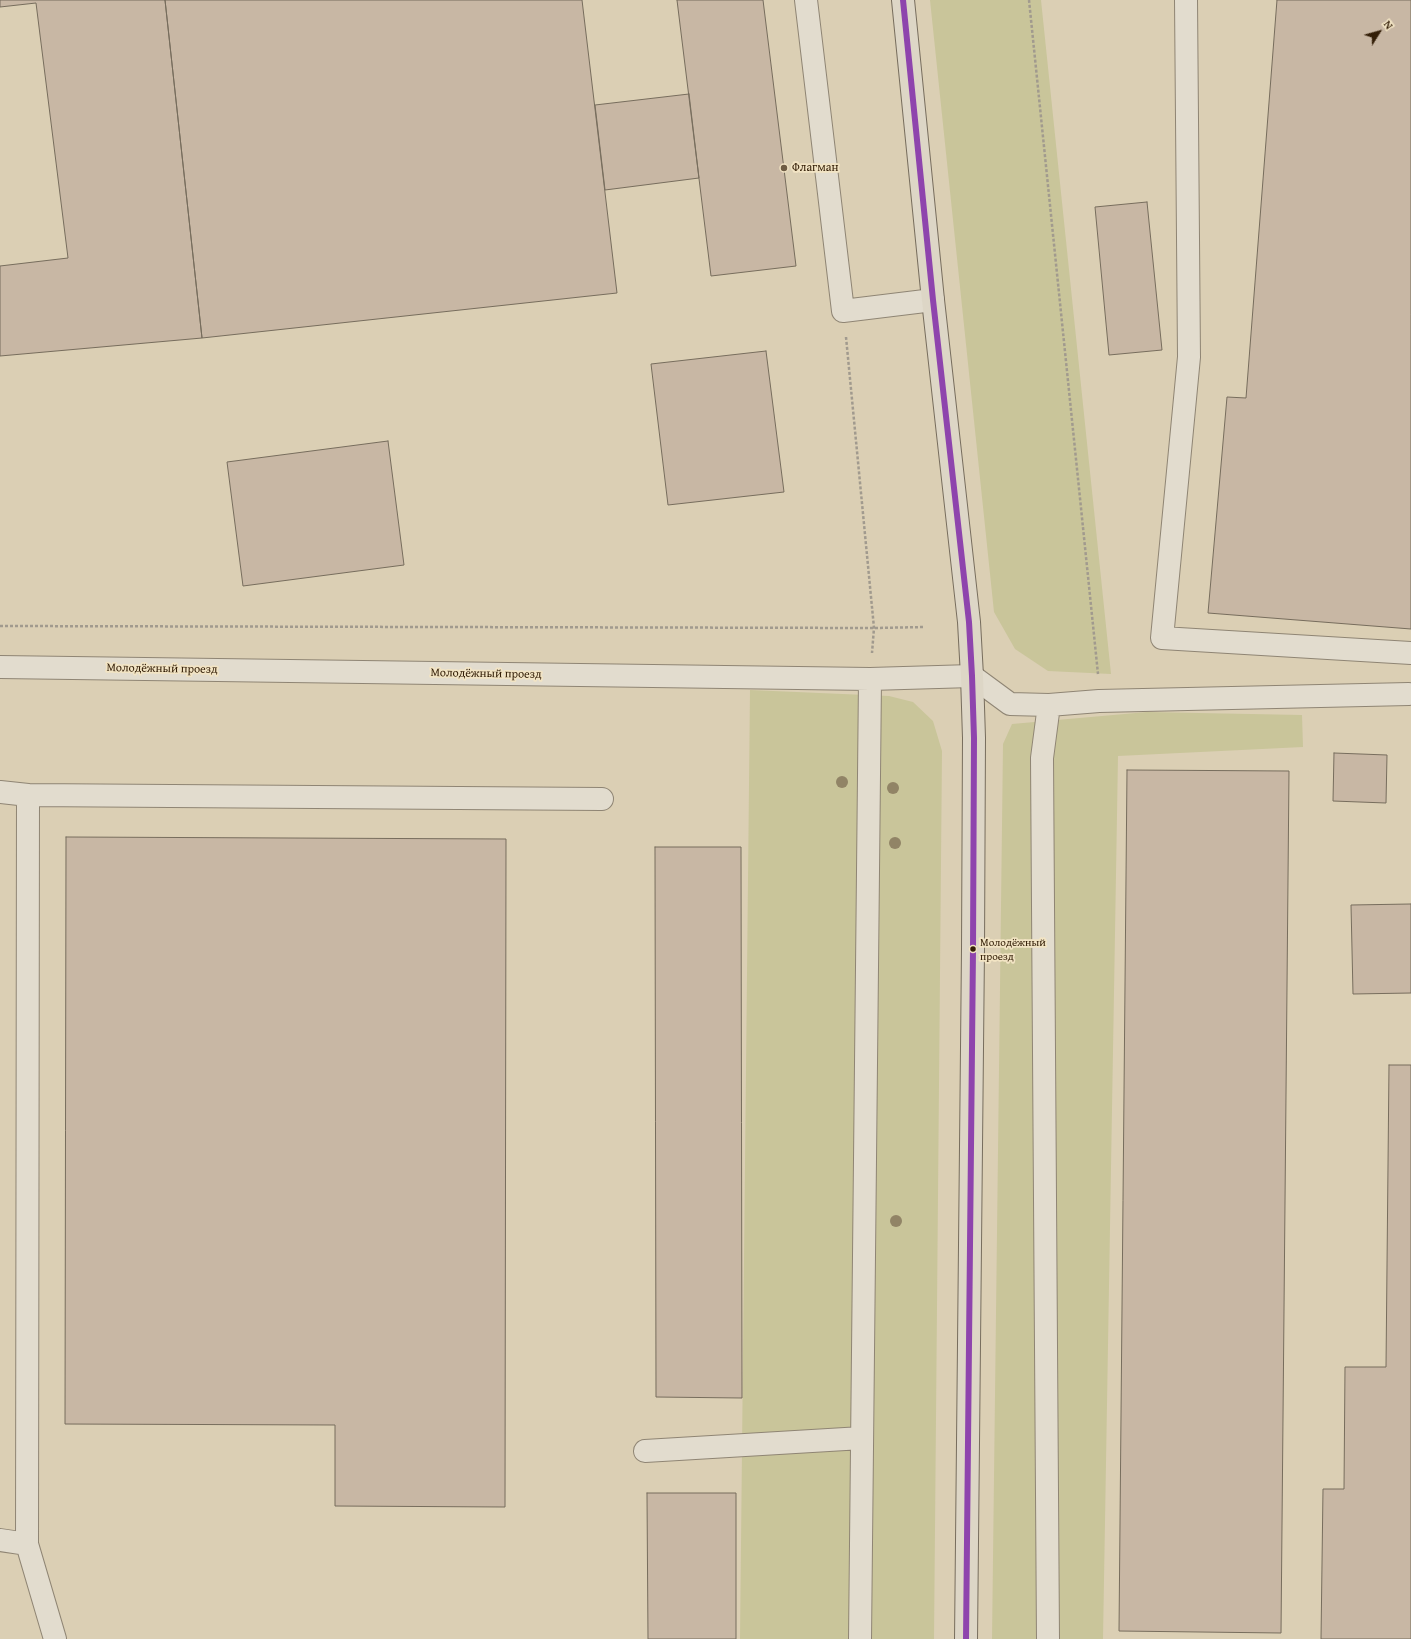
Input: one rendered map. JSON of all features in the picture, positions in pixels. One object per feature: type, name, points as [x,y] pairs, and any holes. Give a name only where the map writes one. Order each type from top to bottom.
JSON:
[{"type":"main road","points":[[903,0],[933,300],[969,622],[972,676],[974,738],[973,918],[966,1639]]},
{"type":"street","points":[[806,0],[843,311],[933,300]]},
{"type":"street","points":[[1186,0],[1189,357],[1162,638],[1411,653]]},
{"type":"street","name":"Молодёжный проезд","points":[[0,667],[870,678],[972,676]]},
{"type":"street","points":[[972,676],[1010,704],[1049,705],[1099,701],[1409,694]]},
{"type":"street","points":[[860,1639],[870,678]]},
{"type":"street","points":[[1048,1639],[1042,758],[1049,705]]},
{"type":"street","points":[[0,792],[28,794],[602,799]]},
{"type":"street","points":[[28,794],[27,1544],[55,1639]]},
{"type":"street","points":[[645,1451],[862,1438]]},
{"type":"street","points":[[0,1540],[27,1544]]},
{"type":"path","points":[[1029,0],[1097,663],[1099,701]]},
{"type":"path","points":[[843,311],[874,628],[870,678]]},
{"type":"path","points":[[0,626],[925,627]]},
{"type":"shaded area","points":[[930,0],[1041,0],[1111,674],[1048,671],[1015,649],[994,612]]},
{"type":"shaded area","points":[[750,690],[889,696],[913,702],[933,721],[942,751],[934,1639],[740,1639]]},
{"type":"shaded area","points":[[1147,712],[1302,715],[1303,747],[1118,756],[1103,1639],[992,1639],[1003,744],[1012,724]]},
{"type":"building","points":[[0,0],[165,0],[202,338],[0,356],[0,266],[68,258],[36,3],[0,7]]},
{"type":"building","points":[[165,0],[582,0],[617,293],[202,338]]},
{"type":"building","points":[[677,0],[763,0],[796,266],[711,276]]},
{"type":"building","points":[[1277,0],[1411,0],[1411,629],[1208,613],[1227,397],[1246,398]]},
{"type":"building","points":[[689,94],[699,178],[605,190],[595,105]]},
{"type":"building","points":[[1147,202],[1162,350],[1109,355],[1095,207]]},
{"type":"building","points":[[766,351],[784,492],[668,505],[651,364]]},
{"type":"building","points":[[388,441],[404,565],[243,586],[227,462]]},
{"type":"building","points":[[1334,753],[1387,755],[1386,803],[1333,801]]},
{"type":"building","points":[[1127,770],[1289,771],[1281,1633],[1119,1631]]},
{"type":"building","points":[[66,837],[506,839],[505,1507],[335,1506],[335,1425],[65,1424]]},
{"type":"building","points":[[655,847],[741,847],[742,1398],[656,1397]]},
{"type":"building","points":[[1411,904],[1411,993],[1353,994],[1351,905]]},
{"type":"building","points":[[1389,1065],[1411,1065],[1411,1639],[1321,1639],[1323,1489],[1344,1489],[1345,1367],[1386,1367]]},
{"type":"building","points":[[647,1493],[736,1493],[736,1639],[648,1639]]},
{"type":"transit line","points":[[903,0],[933,300],[969,622],[972,676],[974,738],[973,949],[966,1639]]},
{"type":"place","name":"Флагман","points":[[784,168]]},
{"type":"place","name":"Молодёжный проезд","points":[[973,949]]}]
